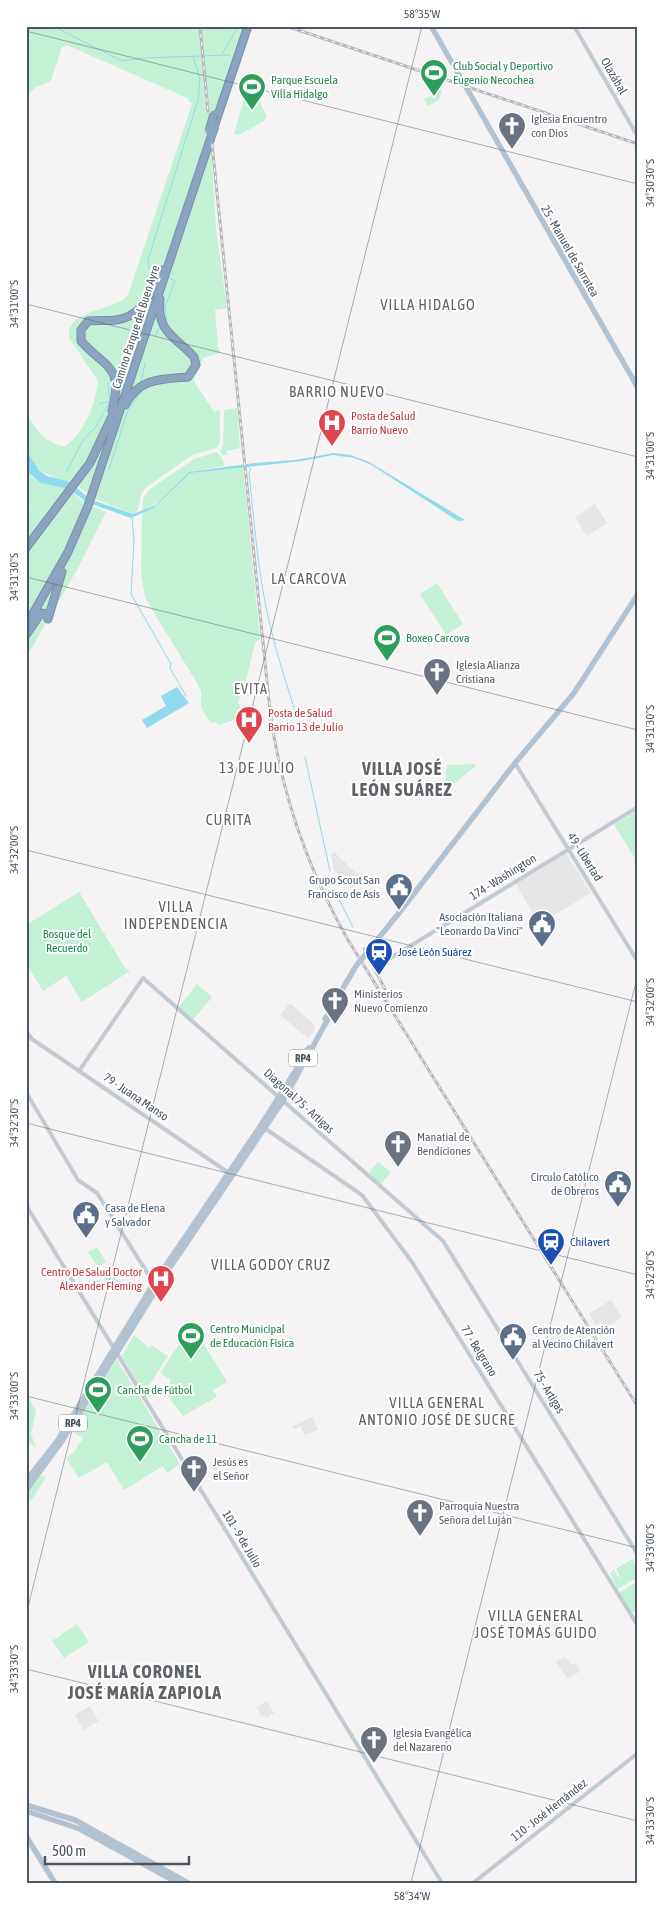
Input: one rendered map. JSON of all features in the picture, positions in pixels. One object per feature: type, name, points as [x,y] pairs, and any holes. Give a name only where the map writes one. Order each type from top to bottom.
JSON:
[{"type":"highway","name":"Camino Parque del Buen Ayre","points":[[164,271],[244,26]]},
{"type":"highway","name":"Camino Parque del Buen Ayre","points":[[26,626],[55,578],[88,506],[111,427],[248,26]]},
{"type":"highway","points":[[111,427],[128,398],[138,388],[158,379],[188,377],[195,368],[194,357],[170,336],[161,321],[159,305],[164,271]]},
{"type":"highway","points":[[111,427],[116,392],[113,375],[104,361],[81,341],[81,330],[88,321],[120,319],[137,311],[150,296],[164,271]]},
{"type":"highway","name":"Camino Parque del Buen Ayre","points":[[26,548],[76,485],[111,427]]},
{"type":"highway","points":[[26,635],[40,614],[45,613],[48,619],[58,585],[78,531]]},
{"type":"main road","points":[[431,26],[638,384]]},
{"type":"main road","name":"25 - Manuel de Sarratea","points":[[487,123],[638,388]]},
{"type":"main road","name":"RP4","points":[[26,1490],[62,1441],[155,1286],[281,1099],[356,966],[400,913],[515,763],[574,693],[638,594]]},
{"type":"main road","name":"RP4","points":[[281,1099],[326,1020]]},
{"type":"main road","points":[[302,1056],[309,1048]]},
{"type":"main road","name":"RP4","points":[[26,1481],[59,1438],[115,1351]]},
{"type":"main road","points":[[26,1805],[75,1820],[188,1883]]},
{"type":"main road","points":[[26,1811],[80,1829],[178,1883]]},
{"type":"main road","points":[[26,1836],[55,1883]]},
{"type":"street","name":"Olazábal","points":[[574,26],[638,137]]},
{"type":"street","name":"49 - Libertad","points":[[515,763],[638,962]]},
{"type":"street","name":"174 - Washington","points":[[379,965],[638,808]]},
{"type":"street","name":"Diagonal 75 - Artigas","points":[[79,1071],[143,978],[442,1240]]},
{"type":"street","name":"79 - Juana Manso","points":[[27,1035],[231,1174]]},
{"type":"street","points":[[26,1092],[78,1180],[97,1193],[155,1286]]},
{"type":"street","name":"77 - Belgrano","points":[[263,1126],[361,1194],[412,1262],[638,1626]]},
{"type":"street","name":"101 - 9 de Julio","points":[[26,1206],[442,1883]]},
{"type":"street","name":"75 - Artigas","points":[[442,1240],[638,1555]]},
{"type":"street","name":"110 - José Hernández","points":[[473,1883],[638,1753]]},
{"type":"shaded area","points":[[595,504],[607,523],[587,536],[575,517]]},
{"type":"shaded area","points":[[334,852],[363,880],[354,890],[334,870],[331,855]]},
{"type":"shaded area","points":[[566,853],[591,893],[539,924],[516,884]]},
{"type":"shaded area","points":[[290,1003],[316,1026],[309,1039],[280,1015]]},
{"type":"shaded area","points":[[611,1300],[622,1317],[605,1329],[601,1322],[596,1325],[589,1314]]},
{"type":"shaded area","points":[[312,1417],[318,1430],[304,1435],[301,1426],[294,1429],[292,1427]]},
{"type":"shaded area","points":[[565,1656],[570,1664],[576,1664],[580,1671],[568,1679],[556,1662]]},
{"type":"shaded area","points":[[267,1701],[274,1713],[266,1718],[264,1715],[262,1717],[256,1707]]},
{"type":"shaded area","points":[[90,1706],[98,1721],[84,1730],[75,1715]]},
{"type":"green space","points":[[26,26],[244,26],[194,174],[203,170],[211,145],[216,228],[227,308],[215,310],[220,353],[203,358],[194,381],[214,412],[220,410],[220,442],[217,448],[194,454],[148,486],[142,492],[137,513],[133,514],[94,498],[78,486],[47,474],[38,468],[29,454],[26,414],[42,435],[52,443],[65,446],[78,434],[88,417],[95,398],[98,381],[70,339],[69,329],[81,317],[113,305],[128,295],[192,104],[187,98],[67,45],[62,47],[51,81],[36,87],[26,96]]},
{"type":"green space","name":"Club Social y Deportivo Eugenio Necochea","points":[[434,86],[442,89],[439,100],[428,106],[424,99],[432,95]]},
{"type":"green space","name":"Parque Escuela Villa Hidalgo","points":[[253,87],[267,117],[264,121],[239,135],[234,134],[247,88]]},
{"type":"green space","points":[[237,408],[240,448],[226,451],[227,455],[222,455],[220,451],[223,445],[224,410]]},
{"type":"green space","points":[[217,452],[223,460],[224,466],[189,472],[161,501],[142,511],[143,498],[150,489],[194,459]]},
{"type":"green space","points":[[243,467],[260,639],[255,643],[246,681],[238,703],[241,705],[236,719],[219,725],[216,722],[211,723],[201,708],[201,691],[145,598],[141,572],[142,514],[154,508],[190,473]]},
{"type":"green space","points":[[26,471],[37,480],[65,486],[86,503],[106,512],[78,568],[26,658],[26,513],[30,507],[26,501]]},
{"type":"green space","points":[[437,583],[463,624],[446,635],[420,594]]},
{"type":"green space","points":[[475,764],[476,766],[444,792],[447,765]]},
{"type":"green space","points":[[638,810],[638,863],[614,825]]},
{"type":"green space","name":"Bosque del Recuerdo","points":[[79,892],[125,968],[130,971],[82,1002],[66,976],[43,991],[26,963],[26,925]]},
{"type":"green space","points":[[197,984],[212,997],[193,1020],[178,1008]]},
{"type":"green space","points":[[378,1162],[391,1172],[381,1184],[368,1174]]},
{"type":"green space","points":[[97,1247],[106,1262],[98,1267],[88,1252]]},
{"type":"green space","points":[[109,1267],[119,1283],[110,1288],[101,1273]]},
{"type":"green space","name":"Centro Municipal de Educación Física","points":[[194,1328],[227,1382],[213,1390],[217,1397],[183,1416],[164,1391],[171,1380],[160,1373],[177,1347]]},
{"type":"green space","points":[[134,1335],[149,1348],[151,1345],[168,1356],[144,1393],[122,1356]]},
{"type":"green space","points":[[117,1360],[180,1464],[167,1473],[163,1466],[124,1490],[107,1462],[79,1478],[66,1458],[74,1452],[83,1438],[71,1431]]},
{"type":"green space","points":[[26,1393],[36,1411],[31,1434],[36,1448],[26,1439]]},
{"type":"green space","points":[[37,1476],[46,1477],[31,1501],[26,1494]]},
{"type":"green space","points":[[632,1559],[638,1568],[638,1577],[617,1589],[610,1573],[614,1570],[619,1578],[616,1569]]},
{"type":"green space","points":[[638,1581],[638,1609],[632,1613],[619,1593]]},
{"type":"green space","points":[[77,1624],[89,1642],[64,1658],[52,1641]]},
{"type":"water","points":[[26,450],[39,470],[47,476],[67,481],[92,500],[133,514],[156,505],[189,472],[255,463],[295,460],[334,453],[351,455],[369,462],[465,520],[458,521],[370,464],[354,458],[333,455],[302,461],[190,473],[154,508],[131,518],[86,502],[69,489],[41,483],[26,471]]},
{"type":"water","points":[[177,687],[189,703],[147,728],[142,720],[166,706],[161,696]]},
{"type":"waterway","points":[[53,26],[122,61],[144,58],[230,55]]},
{"type":"waterway","points":[[222,54],[238,26]]},
{"type":"waterway","points":[[157,274],[149,269],[148,260],[198,100],[200,79],[193,56]]},
{"type":"waterway","points":[[165,323],[167,321],[165,307],[175,281],[167,277]]},
{"type":"waterway","points":[[155,336],[160,326]]},
{"type":"waterway","points":[[141,382],[145,363]]},
{"type":"waterway","points":[[99,404],[110,401],[108,383]]},
{"type":"waterway","points":[[129,407],[142,390]]},
{"type":"waterway","points":[[67,471],[82,442],[96,426],[110,401],[112,401]]},
{"type":"waterway","points":[[109,469],[129,407]]},
{"type":"waterway","points":[[248,466],[251,469],[249,473],[256,540],[266,607],[275,646],[295,711]]},
{"type":"waterway","points":[[132,518],[134,541],[131,594],[171,664]]},
{"type":"waterway","points":[[171,664],[170,668],[186,696]]},
{"type":"waterway","points":[[305,757],[330,871]]},
{"type":"waterway","points":[[335,891],[353,927]]},
{"type":"railway","points":[[200,26],[208,111]]},
{"type":"railway","points":[[286,26],[638,144]]},
{"type":"railway","points":[[212,144],[270,711],[281,771],[298,829],[320,885],[348,940],[638,1407]]},
{"type":"railway","points":[[364,949],[385,989]]},
{"type":"place","name":"Club Social y Deportivo Eugenio Necochea","points":[[434,97]]},
{"type":"place","name":"Parque Escuela Villa Hidalgo","points":[[252,111]]},
{"type":"place","name":"Iglesia Encuentro con Dios","points":[[512,150]]},
{"type":"place","name":"Posta de Salud Barrio Nuevo","points":[[332,447]]},
{"type":"place","name":"Boxeo Carcova","points":[[387,662]]},
{"type":"place","name":"Iglesia Alianza Cristiana","points":[[437,696]]},
{"type":"place","name":"Posta de Salud Barrio 13 de Julio","points":[[249,744]]},
{"type":"place","name":"Grupo Scout San Francisco de Asís","points":[[399,911]]},
{"type":"place","name":"Asociación Italiana \"Leonardo Da Vinci\"","points":[[542,948]]},
{"type":"place","name":"José León Suárez","points":[[379,976]]},
{"type":"place","name":"Ministerios Nuevo Comienzo","points":[[335,1025]]},
{"type":"place","name":"Manatial de Bendiciones","points":[[398,1168]]},
{"type":"place","name":"Círculo Católico de Obreros","points":[[618,1208]]},
{"type":"place","name":"Casa de Elena y Salvador","points":[[86,1239]]},
{"type":"place","name":"Chilavert","points":[[551,1266]]},
{"type":"place","name":"Centro De Salud Doctor Alexander Fleming","points":[[161,1303]]},
{"type":"place","name":"Centro Municipal de Educación Física","points":[[191,1360]]},
{"type":"place","name":"Centro de Atención al Vecino Chilavert","points":[[513,1361]]},
{"type":"place","name":"Cancha de Fútbol","points":[[98,1414]]},
{"type":"place","name":"Cancha de 11","points":[[140,1463]]},
{"type":"place","name":"Jesús es el Señor","points":[[194,1493]]},
{"type":"place","name":"Parroquia Nuestra Señora del Luján","points":[[420,1537]]},
{"type":"place","name":"Iglesia Evangélica del Nazareno","points":[[374,1764]]},
{"type":"district","name":"VILLA HIDALGO","points":[[428,305]]},
{"type":"district","name":"BARRIO NUEVO","points":[[337,392]]},
{"type":"district","name":"LA CARCOVA","points":[[309,579]]},
{"type":"district","name":"EVITA","points":[[251,689]]},
{"type":"district","name":"13 DE JULIO","points":[[257,768]]},
{"type":"district","name":"VILLA JOSÉ LEÓN SUÁREZ","points":[[402,780]]},
{"type":"district","name":"CURITA","points":[[229,820]]},
{"type":"district","name":"VILLA INDEPENDENCIA","points":[[176,916]]},
{"type":"district","name":"VILLA GODOY CRUZ","points":[[271,1265]]},
{"type":"district","name":"VILLA GENERAL ANTONIO JOSÉ DE SUCRE","points":[[437,1412]]},
{"type":"district","name":"VILLA GENERAL JOSÉ TOMÁS GUIDO","points":[[536,1624]]},
{"type":"district","name":"VILLA CORONEL JOSÉ MARÍA ZAPIOLA","points":[[145,1682]]}]
